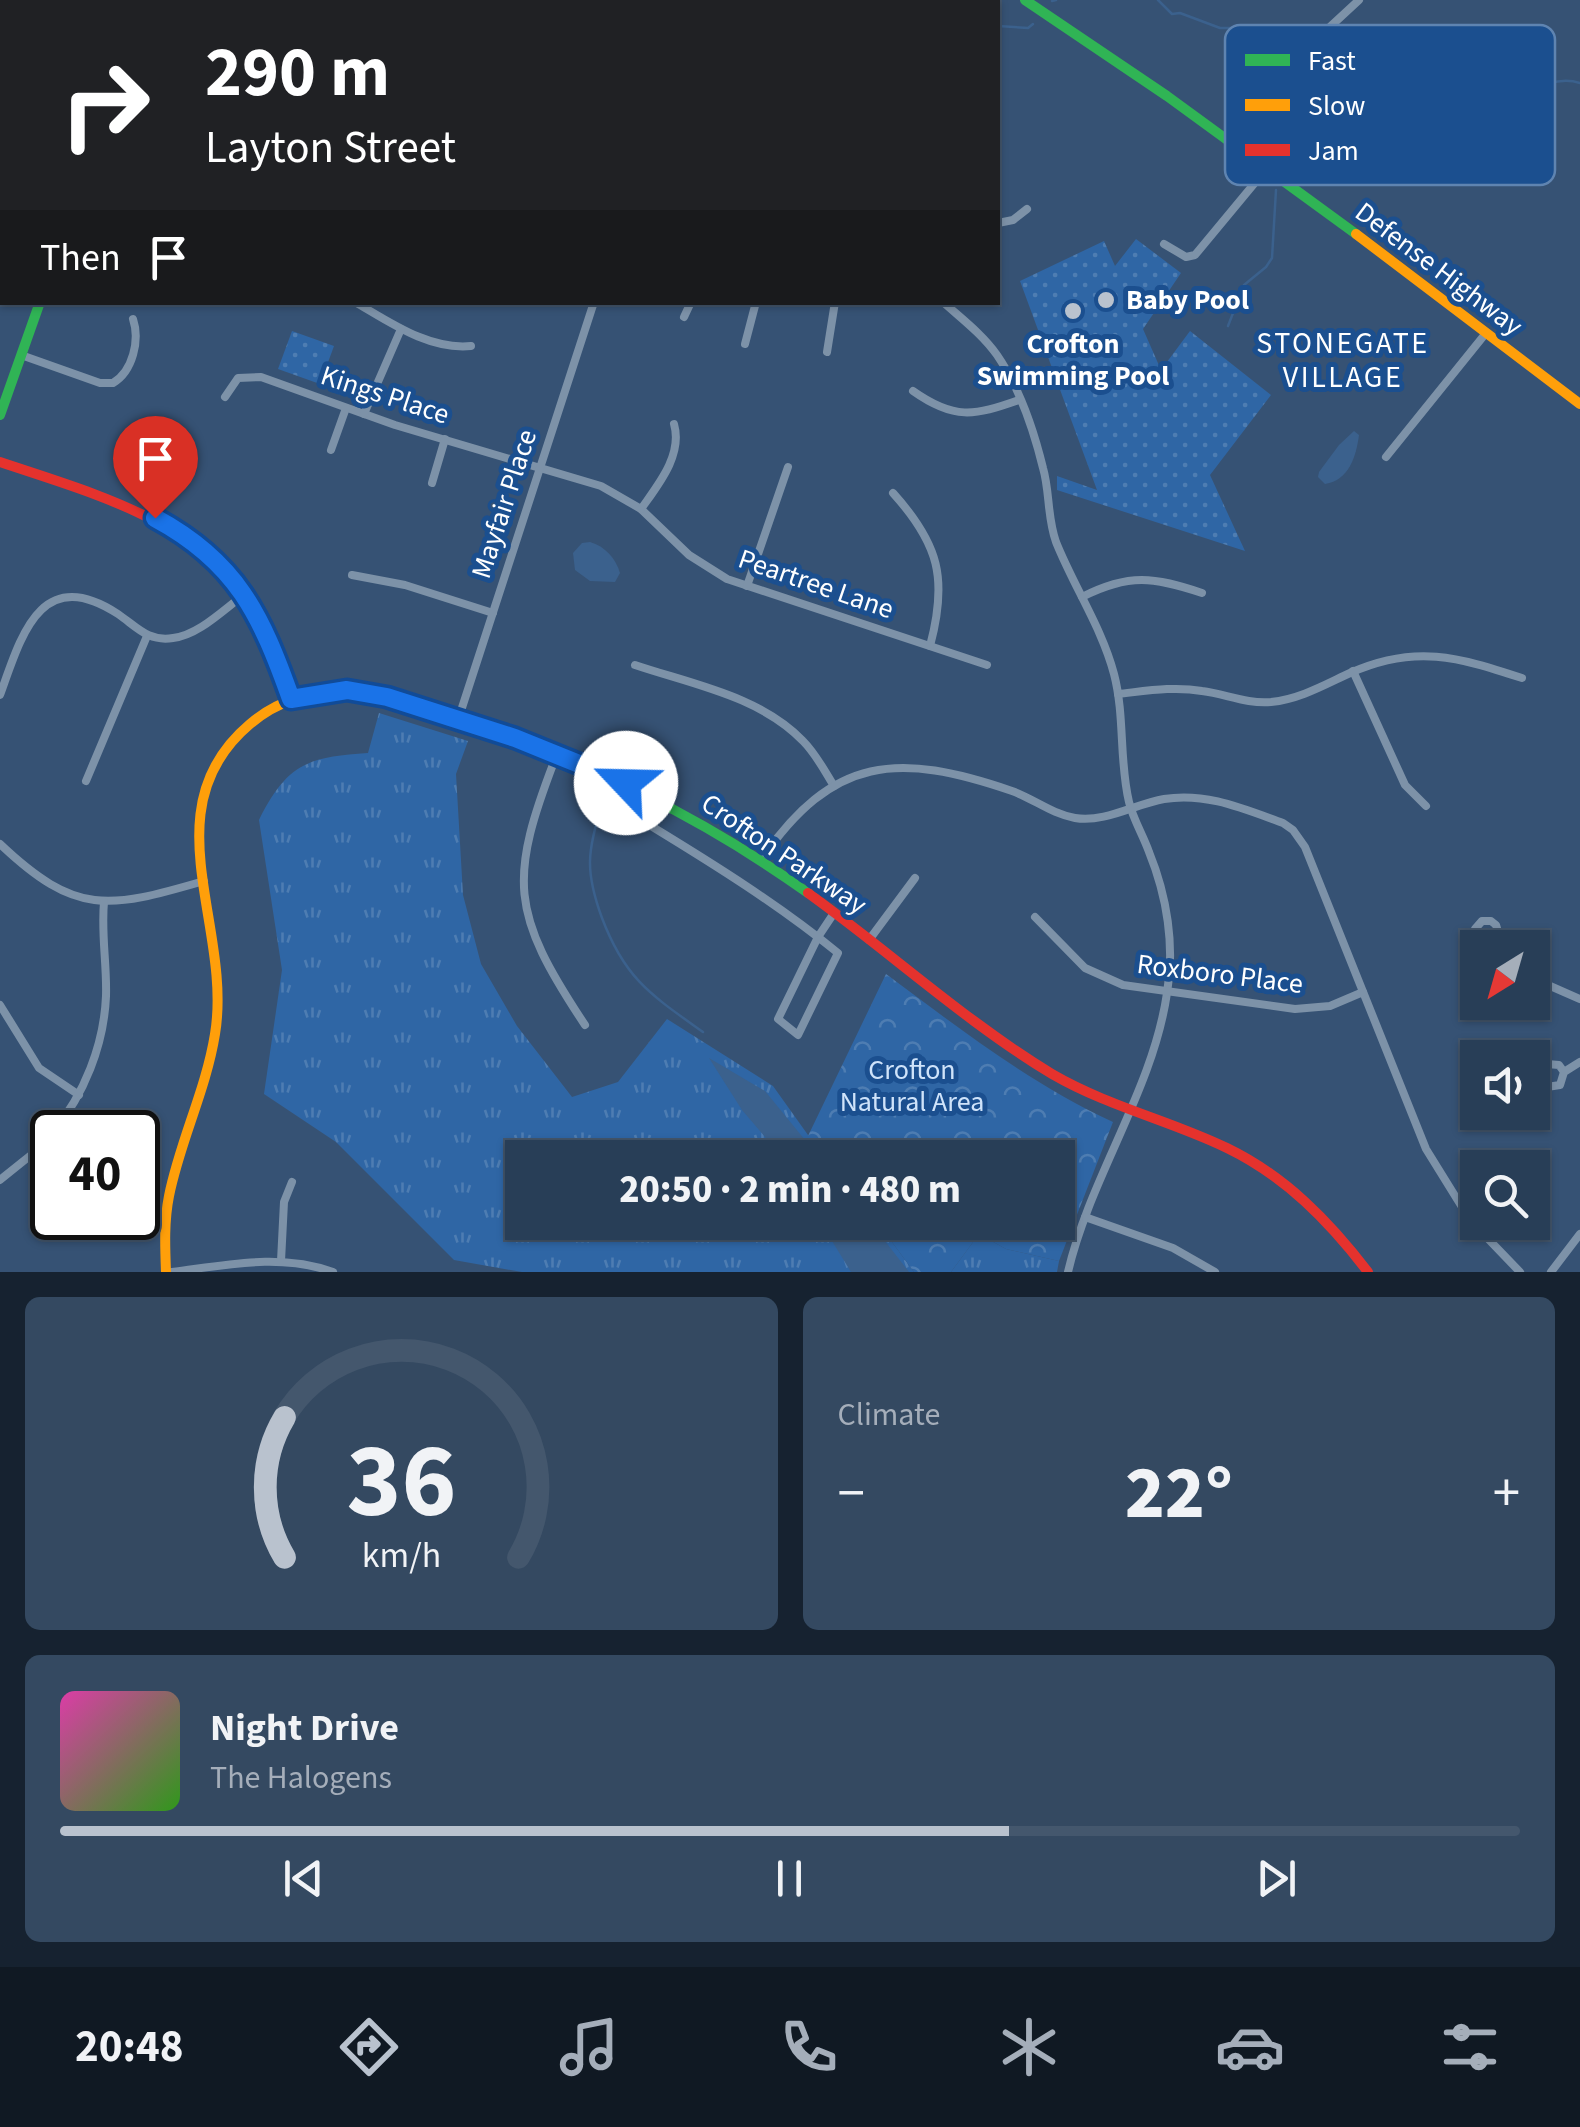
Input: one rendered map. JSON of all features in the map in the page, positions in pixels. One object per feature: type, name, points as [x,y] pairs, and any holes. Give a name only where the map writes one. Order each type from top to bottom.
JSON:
[{"type":"street","name":"Defense Highway","points":[[1025,0],[1225,135]]},
{"type":"street","points":[[1333,25],[1359,0]]},
{"type":"street","points":[[1164,244],[1186,257],[1195,254],[1253,185]]},
{"type":"street","name":"Defense Highway","points":[[1292,185],[1580,404]]},
{"type":"street","points":[[1000,223],[1028,210]]},
{"type":"street","points":[[0,414],[39,305]]},
{"type":"street","points":[[360,305],[401,329],[448,347],[471,346]]},
{"type":"street","name":"Mayfair Place","points":[[458,720],[593,305]]},
{"type":"street","points":[[684,316],[690,305]]},
{"type":"street","points":[[745,344],[755,305]]},
{"type":"street","points":[[827,352],[834,305]]},
{"type":"street","points":[[947,305],[996,354],[1019,400],[1043,466],[1052,529],[1110,660],[1118,694],[1130,808],[1163,895],[1170,944],[1168,991],[1158,1034],[1085,1217],[1068,1272]]},
{"type":"street","points":[[21,355],[100,383],[113,383],[125,374],[136,342],[133,319]]},
{"type":"street","points":[[364,414],[401,329]]},
{"type":"street","points":[[1386,456],[1486,333]]},
{"type":"street","name":"Kings Place","points":[[226,397],[238,378],[251,375],[364,414],[540,466]]},
{"type":"street","points":[[913,391],[938,407],[960,413],[978,413],[1019,400]]},
{"type":"street","points":[[331,450],[346,408]]},
{"type":"street","points":[[641,509],[673,455],[677,434],[674,424]]},
{"type":"street","points":[[432,483],[445,438]]},
{"type":"street","points":[[0,462],[136,510],[174,529],[217,561],[246,594],[268,635],[291,699]]},
{"type":"street","name":"Peartree Lane","points":[[540,466],[601,486],[641,509],[701,564],[747,586],[987,664]]},
{"type":"street","points":[[747,586],[788,466]]},
{"type":"street","points":[[893,493],[922,527],[936,560],[939,612],[930,646]]},
{"type":"street","points":[[352,575],[405,584],[492,612]]},
{"type":"street","points":[[1082,597],[1132,579],[1165,581],[1202,593]]},
{"type":"street","points":[[0,694],[28,622],[47,605],[75,598],[90,600],[147,636],[166,639],[184,636],[246,594]]},
{"type":"street","points":[[86,780],[147,636]]},
{"type":"street","points":[[1118,694],[1190,689],[1240,701],[1275,701],[1404,656],[1436,655],[1470,661],[1522,678]]},
{"type":"street","points":[[634,665],[757,706],[803,741],[834,786]]},
{"type":"street","points":[[1353,671],[1405,785],[1426,806]]},
{"type":"street","name":"Crofton Parkway","points":[[169,1272],[164,1234],[169,1188],[204,1085],[216,1029],[219,970],[196,830],[200,804],[210,774],[238,734],[264,713],[291,699],[331,691],[365,692],[458,720],[556,754],[663,802],[761,860],[1040,1066],[1128,1111],[1229,1149],[1275,1176],[1324,1217],[1368,1272]]},
{"type":"street","points":[[556,754],[529,827],[522,872],[524,896],[539,950],[585,1025]]},
{"type":"street","points":[[761,860],[799,812],[834,786],[876,771],[921,766],[968,776],[1076,818],[1104,816],[1163,799],[1211,799],[1282,822],[1305,847],[1415,1126],[1437,1170],[1480,1231],[1520,1272]]},
{"type":"street","points":[[663,802],[651,826],[758,893],[818,936],[838,953],[798,1036],[778,1019],[818,936],[834,914]]},
{"type":"street","points":[[0,844],[53,888],[104,902],[134,900],[204,882]]},
{"type":"street","points":[[869,940],[916,878]]},
{"type":"street","points":[[68,1110],[96,1053],[104,1012],[104,902]]},
{"type":"street","name":"Roxboro Place","points":[[1035,916],[1076,960],[1097,976],[1123,985],[1307,1009],[1330,1006],[1363,992]]},
{"type":"street","points":[[1550,986],[1580,999]]},
{"type":"street","points":[[0,1005],[38,1068],[78,1094]]},
{"type":"street","points":[[1564,1072],[1580,1062]]},
{"type":"street","points":[[0,1180],[30,1157]]},
{"type":"street","points":[[281,1260],[284,1202],[292,1182]]},
{"type":"street","points":[[1085,1217],[1173,1248],[1215,1272]]},
{"type":"street","points":[[1551,1272],[1580,1234]]},
{"type":"street","points":[[169,1272],[281,1260],[333,1272]]},
{"type":"green space","points":[[1136,239],[1181,273],[1143,329],[1161,370],[1190,331],[1271,395],[1210,475],[1245,551],[1057,490],[1057,476],[1097,490],[1020,281],[1104,241],[1115,266]]},
{"type":"green space","points":[[292,331],[334,346],[320,384],[278,369]]},
{"type":"green space","points":[[379,713],[468,741],[456,774],[463,895],[481,964],[517,1026],[572,1097],[618,1082],[667,1019],[773,1086],[815,1140],[505,1140],[505,1240],[890,1240],[914,1272],[522,1272],[454,1260],[336,1142],[264,1094],[282,970],[259,820],[279,786],[301,767],[329,757],[368,753]]},
{"type":"green space","name":"Crofton Natural Area","points":[[886,974],[1024,1073],[1113,1122],[1075,1220],[1075,1140],[814,1140],[808,1136]]},
{"type":"green space","name":"Crofton Natural Area","points":[[890,1240],[975,1240],[951,1272],[914,1272]]},
{"type":"green space","points":[[975,1240],[990,1240],[1006,1249],[1059,1261],[1057,1272],[951,1272]]},
{"type":"green space","name":"Crofton Natural Area","points":[[990,1240],[1067,1240],[1059,1261],[1006,1249]]},
{"type":"shaded area","points":[[1354,431],[1359,435],[1350,466],[1340,478],[1325,484],[1318,477],[1319,472]]},
{"type":"shaded area","points":[[590,542],[605,550],[616,563],[620,573],[615,582],[590,581],[575,570],[573,553],[582,543]]},
{"type":"shaded area","points":[[709,1058],[765,1091],[805,1140],[768,1140],[742,1110]]},
{"type":"shaded area","points":[[831,1240],[884,1240],[909,1272],[851,1272]]},
{"type":"waterway","points":[[1052,1],[1056,0]]},
{"type":"waterway","points":[[1158,0],[1172,14],[1180,13],[1225,28]]},
{"type":"waterway","points":[[1000,26],[1028,28],[1033,24]]},
{"type":"waterway","points":[[1555,82],[1580,83]]},
{"type":"waterway","points":[[1228,326],[1244,285],[1272,258],[1276,190]]},
{"type":"waterway","points":[[602,805],[593,836],[591,874],[611,939],[642,984],[703,1032]]},
{"type":"traffic: fast","points":[[1025,0],[1225,138]]},
{"type":"traffic: fast","points":[[1289,185],[1356,234]]},
{"type":"traffic: fast","points":[[0,415],[39,305]]},
{"type":"traffic: fast","points":[[365,692],[513,740],[602,775],[686,816],[808,893]]},
{"type":"traffic: slow","points":[[1356,234],[1580,404]]},
{"type":"traffic: slow","points":[[166,1272],[169,1196],[215,1034],[218,993],[199,831],[204,793],[220,757],[263,714],[304,696],[334,691],[365,692]]},
{"type":"traffic: jam","points":[[0,462],[144,515],[207,556],[234,582],[257,614],[291,699]]},
{"type":"traffic: jam","points":[[808,893],[989,1032],[1052,1074],[1095,1096],[1227,1148],[1268,1172],[1322,1218],[1368,1272]]},
{"type":"place","name":"Baby Pool","points":[[1106,300]]},
{"type":"place","name":"Crofton Swimming Pool","points":[[1073,311]]},
{"type":"district","name":"STONEGATE VILLAGE","points":[[1343,360]]},
{"type":"route","points":[[155,518],[217,561],[246,594],[268,635],[291,699],[347,690],[387,697],[515,738],[626,783]]}]
